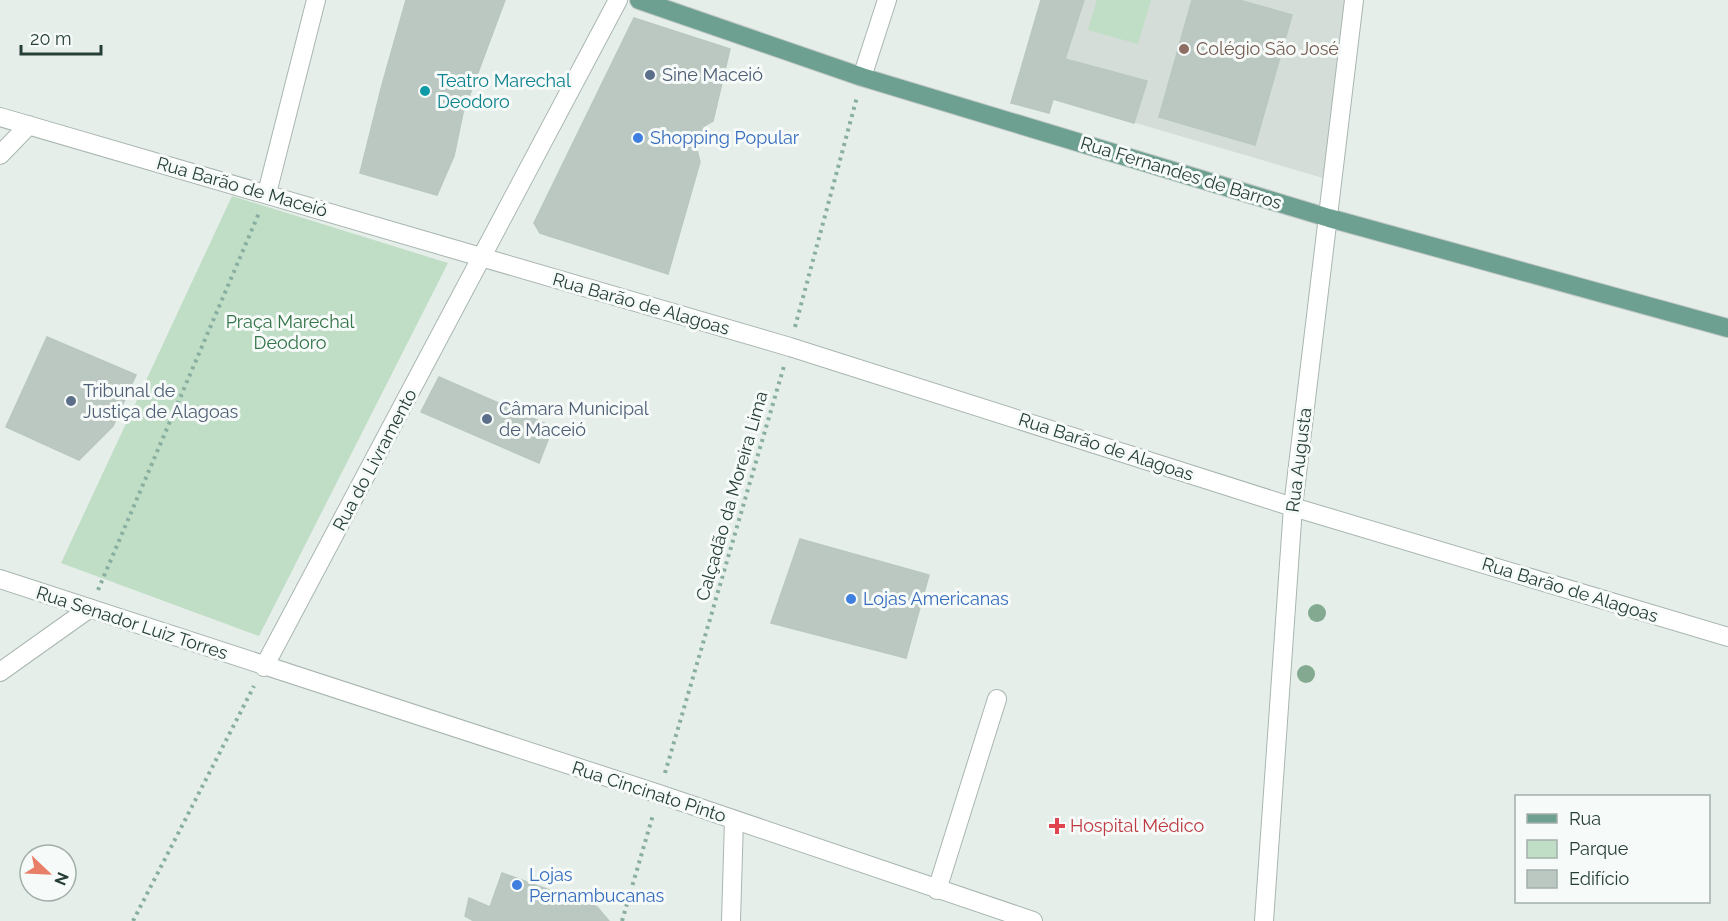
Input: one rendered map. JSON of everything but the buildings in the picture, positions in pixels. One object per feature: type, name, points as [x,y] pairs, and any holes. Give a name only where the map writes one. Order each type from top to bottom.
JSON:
[{"type":"main road","name":"Rua Fernandes de Barros","points":[[639,0],[862,77],[1329,218],[1728,328]]},
{"type":"street","points":[[267,193],[316,0]]},
{"type":"street","name":"Rua do Livramento","points":[[264,667],[618,0]]},
{"type":"street","points":[[862,77],[887,0]]},
{"type":"street","name":"Rua Augusta","points":[[1264,921],[1293,507],[1354,0]]},
{"type":"street","name":"Rua Barão de Maceió","points":[[0,117],[267,193],[483,258]]},
{"type":"street","points":[[0,155],[29,125]]},
{"type":"street","name":"Rua Barão de Alagoas","points":[[483,258],[790,347],[1293,507],[1728,637]]},
{"type":"street","name":"Rua Senador Luiz Torres","points":[[0,579],[264,667]]},
{"type":"street","points":[[0,672],[90,608]]},
{"type":"street","name":"Rua Cincinato Pinto","points":[[264,667],[659,794],[1033,921]]},
{"type":"street","points":[[937,890],[997,699]]},
{"type":"street","points":[[731,921],[735,820]]},
{"type":"path","name":"Calçadão da Moreira Lima","points":[[622,921],[790,347],[862,77]]},
{"type":"path","points":[[90,608],[267,193]]},
{"type":"path","points":[[133,921],[264,667]]},
{"type":"shaded area","name":"Colégio São José","points":[[1041,0],[1347,0],[1335,109],[1323,178],[1054,99],[1049,113],[1011,103]]},
{"type":"green space","points":[[1097,0],[1151,0],[1138,44],[1088,30]]},
{"type":"green space","name":"Praça Marechal Deodoro","points":[[232,196],[448,263],[259,636],[61,563]]},
{"type":"place","name":"Colégio São José","points":[[1184,49]]},
{"type":"place","name":"Sine Maceió","points":[[650,75]]},
{"type":"place","name":"Teatro Marechal Deodoro","points":[[425,91]]},
{"type":"place","name":"Shopping Popular","points":[[638,138]]},
{"type":"place","name":"Tribunal de Justiça de Alagoas","points":[[71,401]]},
{"type":"place","name":"Câmara Municipal de Maceió","points":[[487,419]]},
{"type":"place","name":"Lojas Americanas","points":[[851,599]]},
{"type":"place","name":"Hospital Médico","points":[[1057,826]]},
{"type":"place","name":"Lojas Pernambucanas","points":[[517,885]]}]
